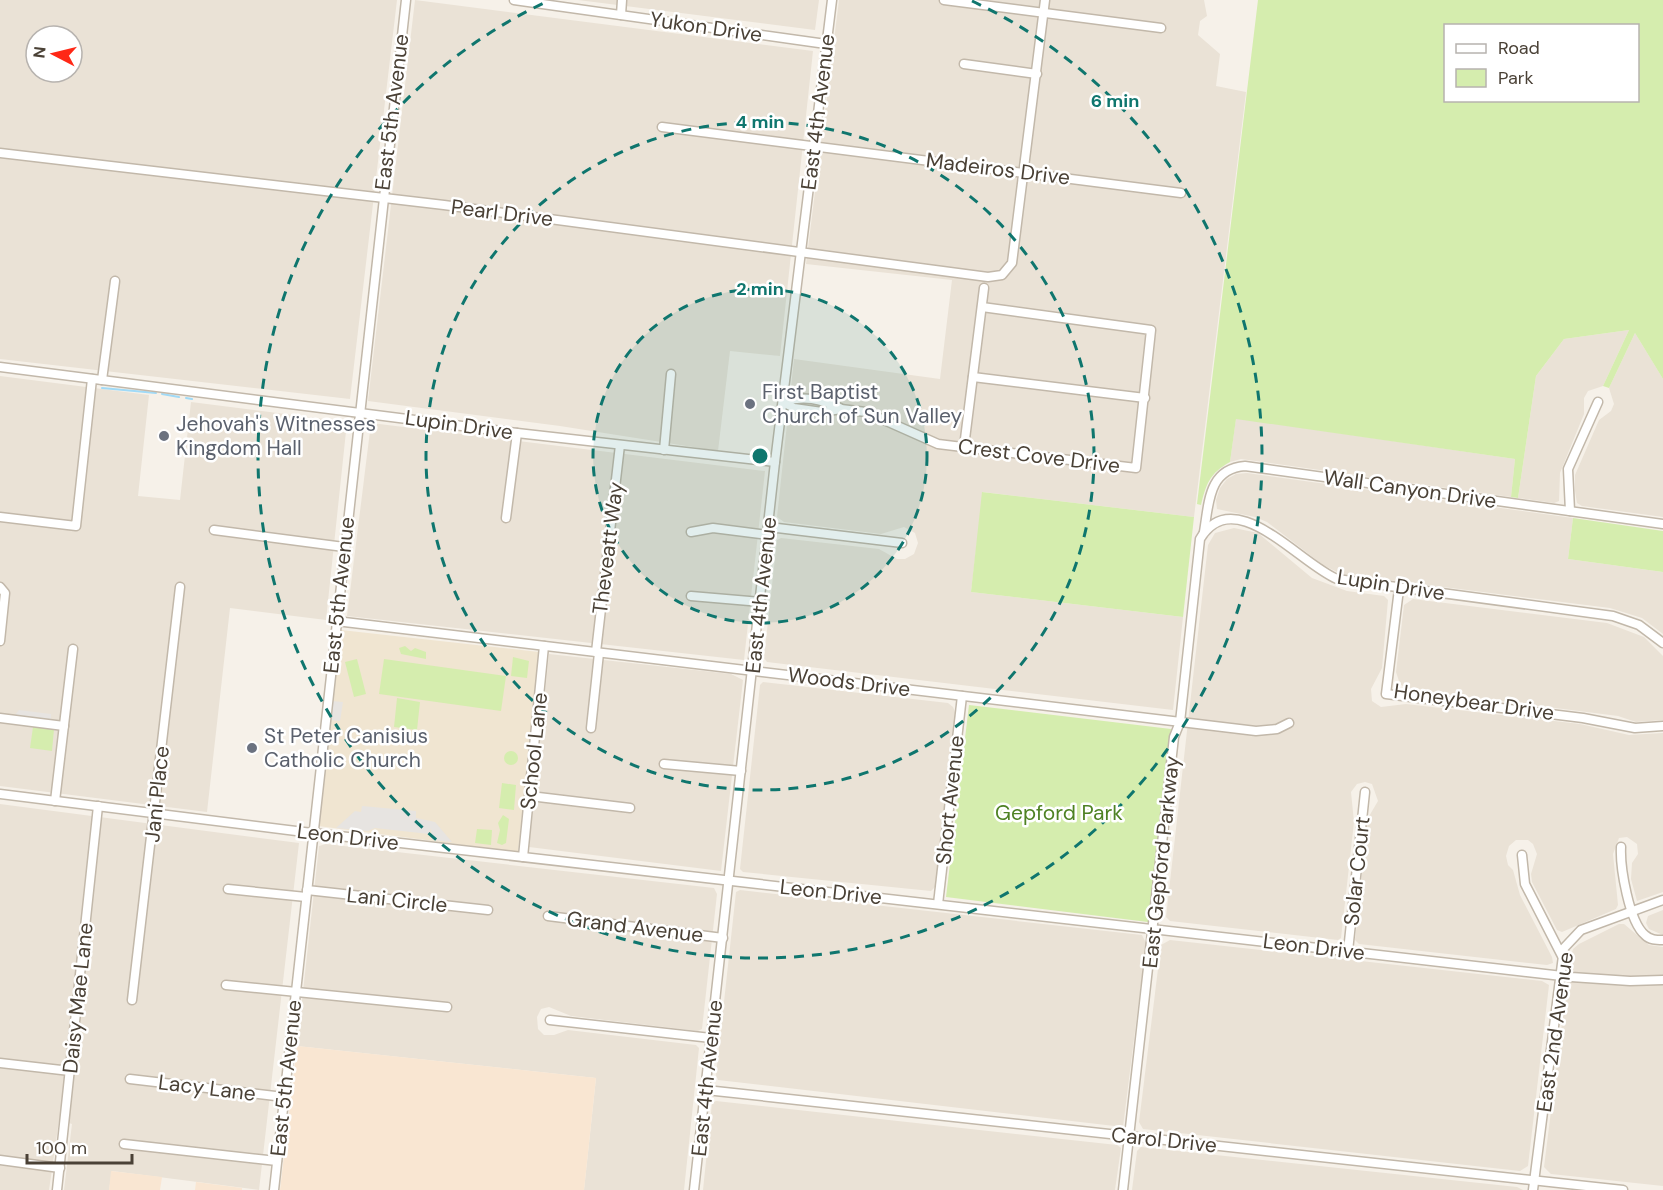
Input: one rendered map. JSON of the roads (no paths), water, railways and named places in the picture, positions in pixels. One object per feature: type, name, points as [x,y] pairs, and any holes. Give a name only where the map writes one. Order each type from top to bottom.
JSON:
[{"type":"street","name":"East 5th Avenue","points":[[274,1190],[382,200],[406,0]]},
{"type":"street","name":"Yukon Drive","points":[[514,0],[565,3],[621,15],[826,44]]},
{"type":"street","points":[[621,15],[622,0]]},
{"type":"street","name":"East 4th Avenue","points":[[694,1190],[775,462],[832,0]]},
{"type":"street","points":[[944,0],[1161,28]]},
{"type":"street","points":[[1024,173],[1045,0]]},
{"type":"street","points":[[964,63],[1037,74]]},
{"type":"street","name":"Madeiros Drive","points":[[662,127],[1181,193]]},
{"type":"street","name":"Pearl Drive","points":[[0,153],[514,214],[988,277],[1002,275],[1012,263],[1024,173]]},
{"type":"street","points":[[102,380],[115,281]]},
{"type":"street","points":[[964,447],[984,288]]},
{"type":"street","points":[[973,377],[1145,398],[1151,330],[982,307]]},
{"type":"street","name":"Lupin Drive","points":[[0,367],[517,433],[775,462]]},
{"type":"street","points":[[664,450],[671,374]]},
{"type":"street","points":[[0,517],[76,526],[92,379]]},
{"type":"street","name":"Crest Cove Drive","points":[[783,402],[794,408],[822,412],[841,409],[872,414],[930,442],[1136,468],[1145,398]]},
{"type":"street","points":[[1570,511],[1569,469],[1598,402]]},
{"type":"street","points":[[506,518],[517,433]]},
{"type":"street","name":"Theveatt Way","points":[[591,728],[620,445]]},
{"type":"street","name":"Wall Canyon Drive","points":[[1204,534],[1213,484],[1230,468],[1245,466],[1663,524]]},
{"type":"street","name":"Lupin Drive","points":[[1204,534],[1213,523],[1225,519],[1256,525],[1279,538],[1325,574],[1348,582],[1565,609],[1626,619],[1650,632],[1663,643]]},
{"type":"street","points":[[691,532],[713,528],[902,543]]},
{"type":"street","points":[[214,530],[344,547]]},
{"type":"street","name":"East Gepford Parkway","points":[[1123,1190],[1174,736],[1180,722],[1204,534]]},
{"type":"street","points":[[0,587],[5,592],[0,641]]},
{"type":"street","name":"Jani Place","points":[[132,1000],[180,587]]},
{"type":"street","name":"Honeybear Drive","points":[[1399,589],[1386,694],[1583,718],[1635,728],[1663,726]]},
{"type":"street","points":[[691,596],[761,602]]},
{"type":"street","name":"Woods Drive","points":[[336,621],[1256,731],[1277,729],[1289,723]]},
{"type":"street","name":"School Lane","points":[[523,857],[544,646]]},
{"type":"street","points":[[55,801],[73,649]]},
{"type":"street","name":"Short Avenue","points":[[938,904],[962,696]]},
{"type":"street","points":[[0,718],[64,726]]},
{"type":"street","points":[[664,764],[741,771]]},
{"type":"street","name":"Solar Court","points":[[1348,951],[1365,792]]},
{"type":"street","name":"Leon Drive","points":[[0,794],[313,833],[1560,975],[1629,981],[1663,980]]},
{"type":"street","points":[[530,796],[630,808]]},
{"type":"street","name":"Daisy Mae Lane","points":[[57,1190],[98,806]]},
{"type":"street","points":[[1622,847],[1621,872],[1643,934],[1653,939],[1663,940]]},
{"type":"street","points":[[1522,855],[1525,884],[1562,956]]},
{"type":"street","name":"Lani Circle","points":[[228,889],[306,893],[488,910]]},
{"type":"street","name":"East 2nd Avenue","points":[[1534,1185],[1562,956],[1569,941],[1581,930],[1663,900]]},
{"type":"street","name":"Grand Avenue","points":[[548,916],[723,938]]},
{"type":"street","points":[[226,985],[447,1008]]},
{"type":"street","points":[[550,1020],[711,1038]]},
{"type":"street","points":[[0,1063],[70,1071]]},
{"type":"street","name":"Lacy Lane","points":[[130,1079],[284,1097]]},
{"type":"street","name":"Carol Drive","points":[[706,1090],[1130,1136],[1534,1185],[1623,1190]]},
{"type":"street","points":[[124,1144],[277,1161]]},
{"type":"street","points":[[0,1160],[60,1168]]},
{"type":"waterway","points":[[102,388],[156,393]]},
{"type":"waterway","points":[[162,394],[179,397]]},
{"type":"waterway","points":[[186,398],[192,399]]},
{"type":"place","name":"First Baptist Church of Sun Valley","points":[[750,404]]},
{"type":"place","name":"Jehovah's Witnesses Kingdom Hall","points":[[164,436]]},
{"type":"place","name":"St Peter Canisius Catholic Church","points":[[252,748]]},
{"type":"park label","name":"Gepford Park","points":[[1059,813]]}]
